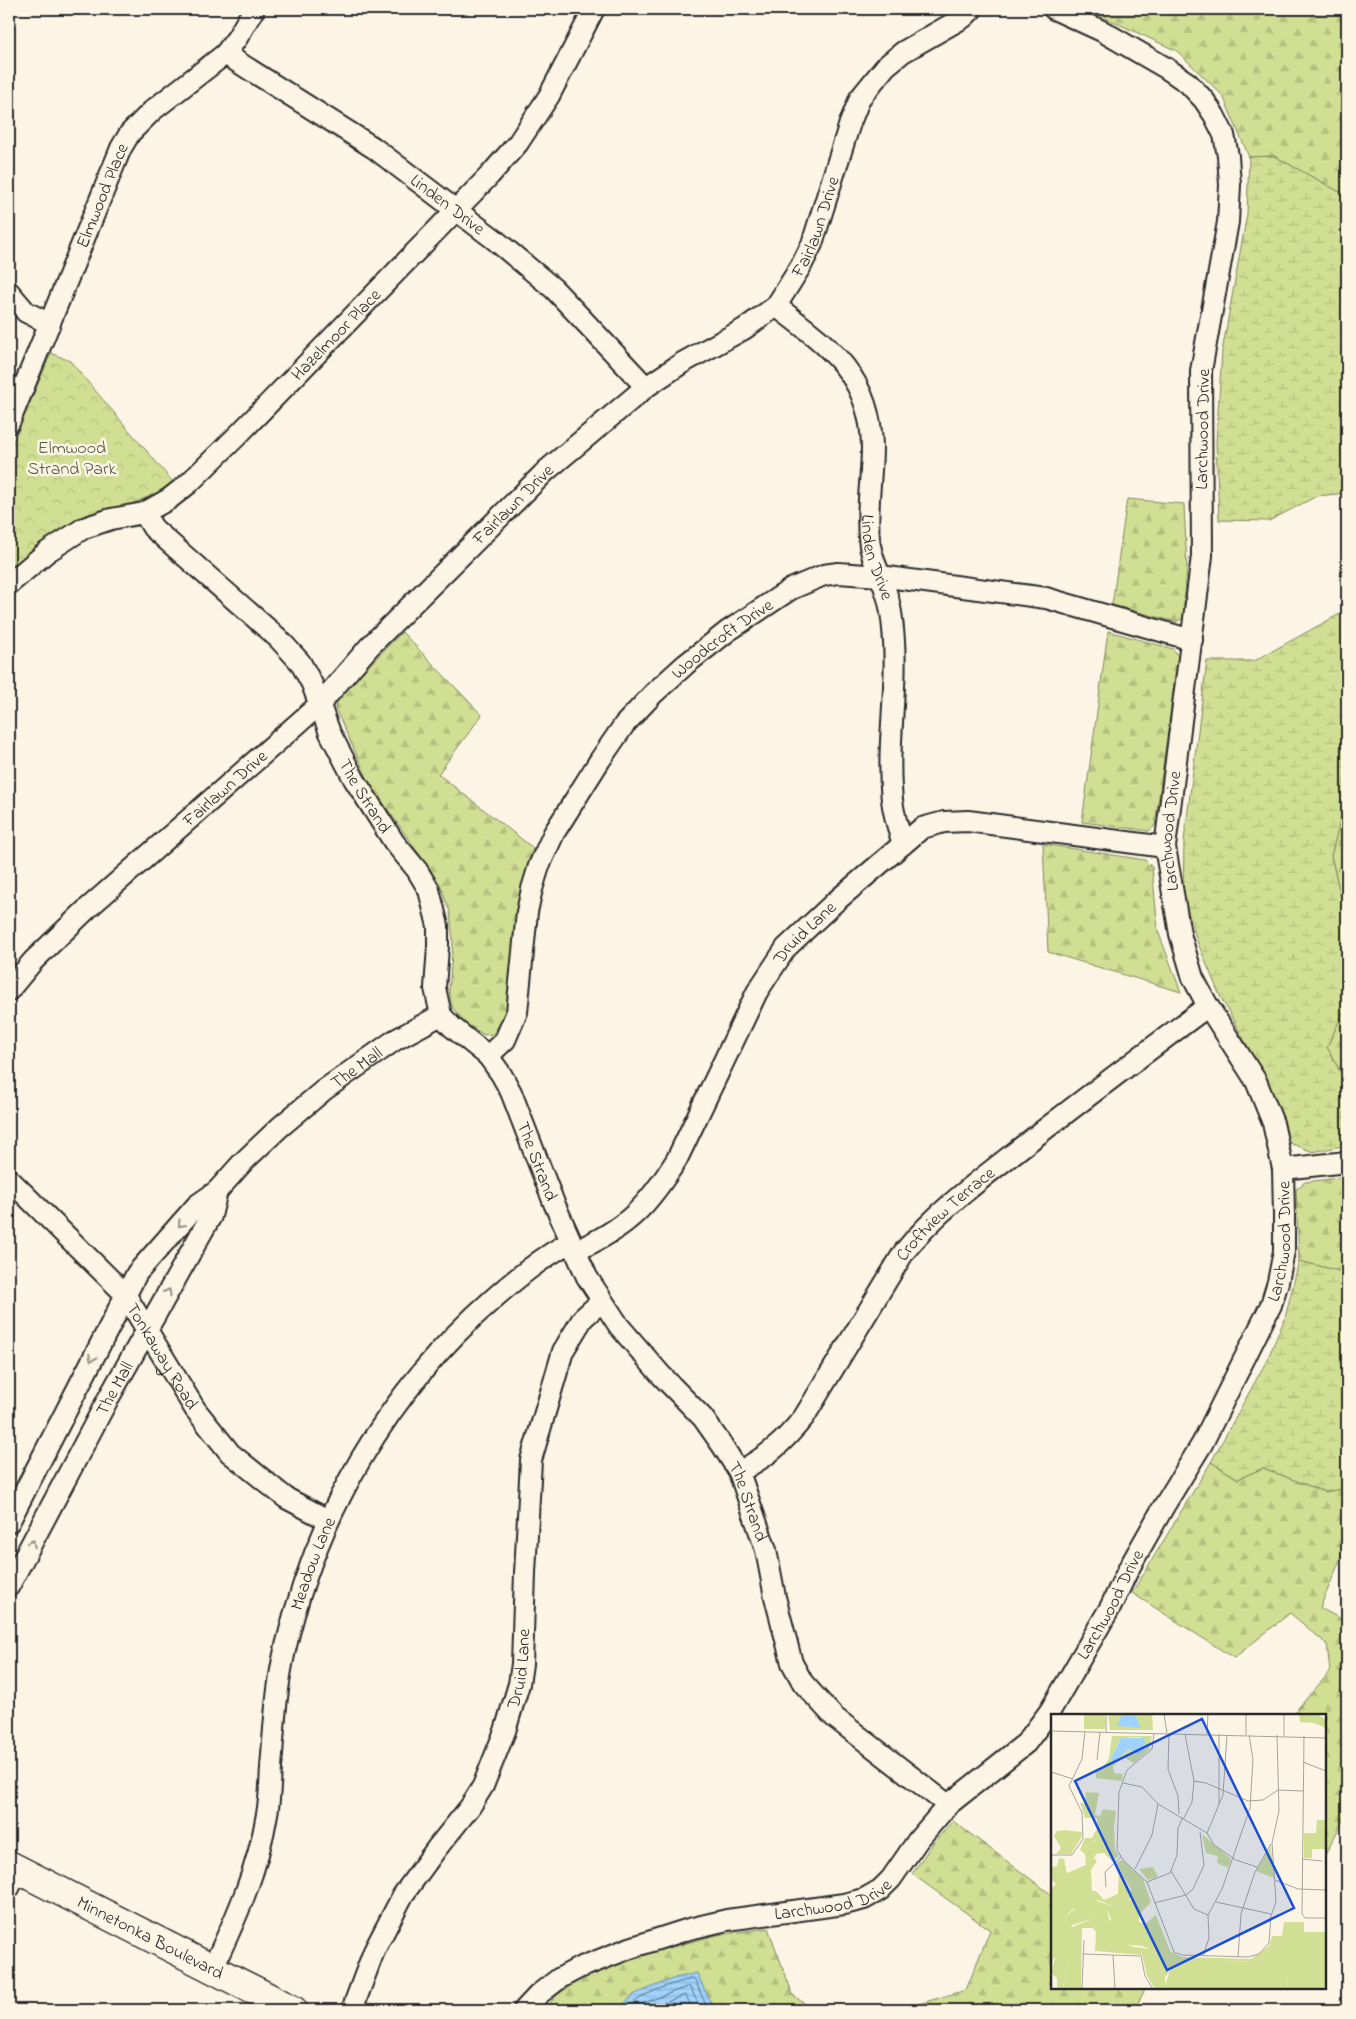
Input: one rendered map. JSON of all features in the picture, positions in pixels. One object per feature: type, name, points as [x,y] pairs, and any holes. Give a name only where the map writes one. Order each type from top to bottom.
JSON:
[{"type":"main road","name":"Minnetonka Boulevard","points":[[12,1874],[212,1969],[293,2010]]},
{"type":"street","name":"Elmwood Place","points":[[9,423],[114,164],[130,133],[154,110],[225,54],[254,9]]},
{"type":"street","name":"Hazelmoor Place","points":[[9,584],[47,552],[84,528],[111,519],[144,513],[169,499],[194,478],[490,175],[518,143],[549,96],[594,9]]},
{"type":"street","name":"Fairlawn Drive","points":[[9,990],[34,961],[87,909],[320,704],[369,647],[547,470],[646,387],[744,329],[776,306],[802,266],[812,244],[850,123],[860,98],[886,66],[903,52],[964,17],[972,9]]},
{"type":"street","name":"Larchwood Drive","points":[[524,2010],[538,1994],[560,1978],[578,1968],[630,1948],[689,1929],[726,1920],[844,1904],[864,1899],[880,1890],[891,1879],[918,1840],[948,1805],[1026,1742],[1050,1711],[1111,1606],[1129,1568],[1164,1506],[1202,1444],[1271,1305],[1276,1290],[1284,1251],[1283,1169],[1273,1123],[1256,1081],[1208,1006],[1193,978],[1180,934],[1165,847],[1202,556],[1201,370],[1228,222],[1230,185],[1224,134],[1204,100],[1188,83],[1102,31],[1054,9]]},
{"type":"street","name":"Linden Drive","points":[[225,54],[374,148],[494,239],[554,289],[646,387]]},
{"type":"street","points":[[9,292],[26,312],[50,324]]},
{"type":"street","name":"Linden Drive","points":[[776,306],[822,340],[836,354],[852,374],[862,394],[869,417],[872,445],[869,537],[871,554],[886,593],[893,626],[895,677],[891,732],[892,800],[903,844]]},
{"type":"street","name":"The Strand","points":[[144,513],[153,528],[278,638],[300,662],[312,684],[330,733],[354,779],[394,842],[417,870],[429,890],[438,926],[434,988],[440,1015],[488,1056],[501,1074],[511,1092],[573,1246],[587,1277],[602,1301],[619,1326],[661,1375],[703,1418],[739,1472],[766,1550],[775,1597],[792,1663],[803,1683],[834,1717],[948,1805]]},
{"type":"street","name":"Woodcroft Drive","points":[[488,1056],[505,1040],[516,1012],[527,912],[532,889],[543,857],[554,833],[624,724],[686,664],[728,631],[791,589],[824,575],[838,573],[880,576],[1046,598],[1192,640]]},
{"type":"street","name":"Druid Lane","points":[[573,1246],[592,1243],[631,1219],[651,1197],[678,1159],[757,992],[786,948],[804,929],[922,828],[944,822],[968,820],[1165,847]]},
{"type":"street","name":"Croftview Terrace","points":[[739,1472],[760,1460],[784,1442],[804,1418],[904,1252],[925,1227],[979,1180],[1208,1006]]},
{"type":"street","name":"The Mall","points":[[9,1522],[137,1272],[198,1205],[217,1191],[243,1162],[280,1127],[324,1090],[395,1040],[440,1015]]},
{"type":"street","points":[[1283,1169],[1347,1162]]},
{"type":"street","name":"Tonkaway Road","points":[[9,1179],[125,1294],[195,1408],[230,1453],[286,1498],[328,1520]]},
{"type":"street","name":"The Mall","points":[[9,1586],[147,1328],[211,1216],[217,1191]]},
{"type":"street","name":"Meadow Lane","points":[[212,1969],[236,1918],[260,1850],[268,1812],[273,1734],[284,1651],[306,1576],[328,1520],[380,1426],[439,1351],[472,1317],[548,1254],[573,1246]]},
{"type":"street","name":"Druid Lane","points":[[352,2010],[374,1950],[403,1895],[470,1807],[482,1786],[505,1731],[519,1684],[522,1664],[531,1460],[563,1351],[583,1318],[602,1301]]},
{"type":"green space","points":[[1086,9],[1347,9],[1347,196],[1274,156],[1249,157],[1223,96],[1177,51]]},
{"type":"green space","points":[[1274,156],[1347,196],[1347,493],[1317,496],[1269,521],[1219,520],[1216,442],[1222,352],[1247,214],[1249,157]]},
{"type":"green space","name":"Elmwood Strand Park","points":[[51,353],[70,361],[173,482],[153,495],[131,504],[101,511],[78,520],[9,575],[9,452]]},
{"type":"green space","points":[[1127,499],[1184,504],[1187,568],[1183,618],[1176,622],[1112,605]]},
{"type":"green space","points":[[1347,610],[1347,805],[1342,813],[1331,856],[1347,922],[1347,1004],[1327,1047],[1347,1085],[1347,1145],[1313,1152],[1287,1142],[1269,1085],[1220,996],[1197,941],[1183,895],[1184,841],[1207,661],[1254,661]]},
{"type":"green space","points":[[1108,631],[1173,649],[1178,656],[1155,826],[1149,831],[1082,822]]},
{"type":"green space","points":[[402,632],[482,715],[438,774],[533,848],[520,891],[509,999],[504,1017],[493,1034],[484,1035],[462,1021],[452,1006],[449,991],[453,942],[450,912],[440,884],[370,784],[335,708],[339,696]]},
{"type":"green space","points":[[1347,805],[1347,922],[1331,856],[1342,813]]},
{"type":"green space","points":[[1043,844],[1145,860],[1152,867],[1158,931],[1181,992],[1048,952]]},
{"type":"green space","points":[[1347,1004],[1347,1085],[1327,1047]]},
{"type":"green space","points":[[1347,1177],[1347,1273],[1299,1261],[1296,1189],[1305,1182]]},
{"type":"green space","points":[[1299,1261],[1347,1273],[1347,1488],[1325,1492],[1263,1468],[1238,1479],[1211,1462],[1267,1360],[1285,1318]]},
{"type":"green space","points":[[1211,1462],[1238,1479],[1263,1468],[1325,1492],[1347,1488],[1347,1543],[1320,1608],[1347,1622],[1347,1813],[1326,1853],[1326,1714],[1293,1714],[1330,1672],[1327,1644],[1290,1613],[1234,1658],[1132,1593]]},
{"type":"green space","points":[[953,1821],[1051,1894],[1051,1989],[1145,1989],[1134,2010],[898,2010],[966,1990],[990,1930],[912,1874],[933,1843]]},
{"type":"green space","points":[[768,1928],[793,1995],[813,2010],[714,2010],[712,2003],[635,1994],[617,2010],[544,2010],[557,1995],[584,1977],[649,1953],[717,1935]]},
{"type":"water","points":[[697,1973],[714,2010],[617,2010],[635,1994],[675,1978]]}]
